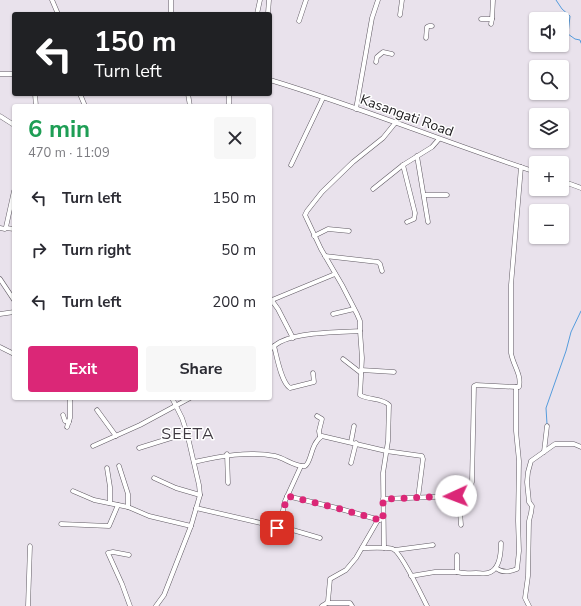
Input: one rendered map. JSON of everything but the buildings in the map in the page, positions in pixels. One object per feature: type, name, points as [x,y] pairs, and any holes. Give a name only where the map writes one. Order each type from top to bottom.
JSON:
[{"type":"street","points":[[52,0],[57,12]]},
{"type":"street","points":[[171,0],[171,12]]},
{"type":"street","points":[[257,12],[260,0]]},
{"type":"street","points":[[268,12],[269,0]]},
{"type":"street","points":[[299,21],[306,0]]},
{"type":"street","points":[[356,109],[372,18],[378,0]]},
{"type":"street","points":[[400,15],[402,0]]},
{"type":"street","points":[[481,19],[491,21],[494,1]]},
{"type":"street","points":[[426,38],[428,27],[432,26]]},
{"type":"street","points":[[376,62],[377,57],[383,52],[392,54]]},
{"type":"street","points":[[0,74],[12,74]]},
{"type":"street","name":"Kasangati Road","points":[[272,81],[396,122],[529,170]]},
{"type":"street","points":[[291,165],[323,98]]},
{"type":"street","points":[[0,116],[12,124]]},
{"type":"street","points":[[384,548],[381,520],[388,441],[389,404],[360,396],[359,394],[362,344],[360,321],[314,236],[305,215],[322,192],[353,162],[383,138],[396,122]]},
{"type":"street","points":[[373,189],[440,139]]},
{"type":"street","points":[[417,156],[428,222]]},
{"type":"street","points":[[403,166],[415,213],[414,219],[407,222]]},
{"type":"street","points":[[461,525],[459,498],[456,496],[457,490],[468,488],[472,482],[473,387],[476,385],[519,387],[520,385],[519,373],[512,360],[511,353],[511,285],[521,167]]},
{"type":"street","points":[[569,184],[581,188]]},
{"type":"street","points":[[424,195],[446,196]]},
{"type":"street","points":[[6,228],[12,200]]},
{"type":"street","points":[[0,228],[12,229]]},
{"type":"street","points":[[314,236],[328,229],[349,231]]},
{"type":"street","points":[[325,256],[378,262],[382,271]]},
{"type":"street","points":[[272,299],[335,274]]},
{"type":"street","points":[[0,279],[12,297]]},
{"type":"street","points":[[272,300],[293,338]]},
{"type":"street","points":[[333,314],[354,309]]},
{"type":"street","points":[[0,314],[12,312]]},
{"type":"street","points":[[313,373],[314,382],[290,388],[286,386],[274,346],[281,341],[293,338],[330,332],[360,331]]},
{"type":"street","points":[[0,347],[12,353]]},
{"type":"street","points":[[343,359],[361,372],[394,372]]},
{"type":"street","points":[[496,568],[500,571],[511,571],[517,569],[518,566],[519,461],[516,431],[516,387]]},
{"type":"street","points":[[67,427],[70,400]]},
{"type":"street","points":[[156,606],[164,595],[191,526],[200,495],[187,433],[173,400]]},
{"type":"street","points":[[93,446],[187,400]]},
{"type":"street","points":[[97,410],[116,436]]},
{"type":"street","points":[[63,415],[65,420],[68,422]]},
{"type":"street","points":[[194,462],[226,454],[262,454],[277,456],[301,466],[308,464],[310,454],[320,437],[319,431],[322,419],[317,416]]},
{"type":"street","points":[[351,463],[354,426]]},
{"type":"street","points":[[544,452],[547,426]]},
{"type":"street","points":[[139,448],[187,433]]},
{"type":"street","points":[[320,437],[322,436],[386,451],[422,456],[423,459],[418,498]]},
{"type":"street","points":[[529,606],[525,598],[528,576],[529,521],[532,513],[532,506],[529,502],[528,491],[528,472],[531,461],[555,444],[574,444],[581,447]]},
{"type":"street","points":[[226,454],[228,483]]},
{"type":"street","points":[[119,466],[128,494],[128,507]]},
{"type":"street","points":[[279,526],[287,496],[301,466]]},
{"type":"street","points":[[107,468],[110,487],[110,503]]},
{"type":"street","points":[[154,478],[176,488],[200,495]]},
{"type":"street","points":[[73,491],[94,500],[128,507],[149,516],[191,526]]},
{"type":"street","points":[[287,496],[381,520]]},
{"type":"street","points":[[383,499],[456,496]]},
{"type":"street","points":[[61,524],[108,526],[110,525],[118,505]]},
{"type":"street","points":[[196,508],[275,528],[279,526],[320,538]]},
{"type":"street","points":[[327,603],[330,578],[346,570],[381,520]]},
{"type":"street","points":[[411,576],[435,572],[487,574],[496,568],[501,553],[501,543]]},
{"type":"street","points":[[362,548],[391,548],[395,550],[432,545]]},
{"type":"street","points":[[28,606],[30,546]]},
{"type":"street","points":[[395,550],[402,558],[427,606]]},
{"type":"street","points":[[129,555],[113,552],[108,553],[130,606]]},
{"type":"street","points":[[457,555],[457,572]]},
{"type":"street","points":[[322,606],[327,603],[350,603],[352,606]]},
{"type":"waterway","points":[[556,0],[562,9],[570,16],[568,34],[575,39],[580,40],[581,43]]},
{"type":"waterway","points":[[547,424],[546,408],[571,332],[581,311]]},
{"type":"district","name":"SEETA","points":[[188,433]]},
{"type":"route","points":[[277,528],[280,525],[287,496],[383,521],[383,499],[456,496]]}]
